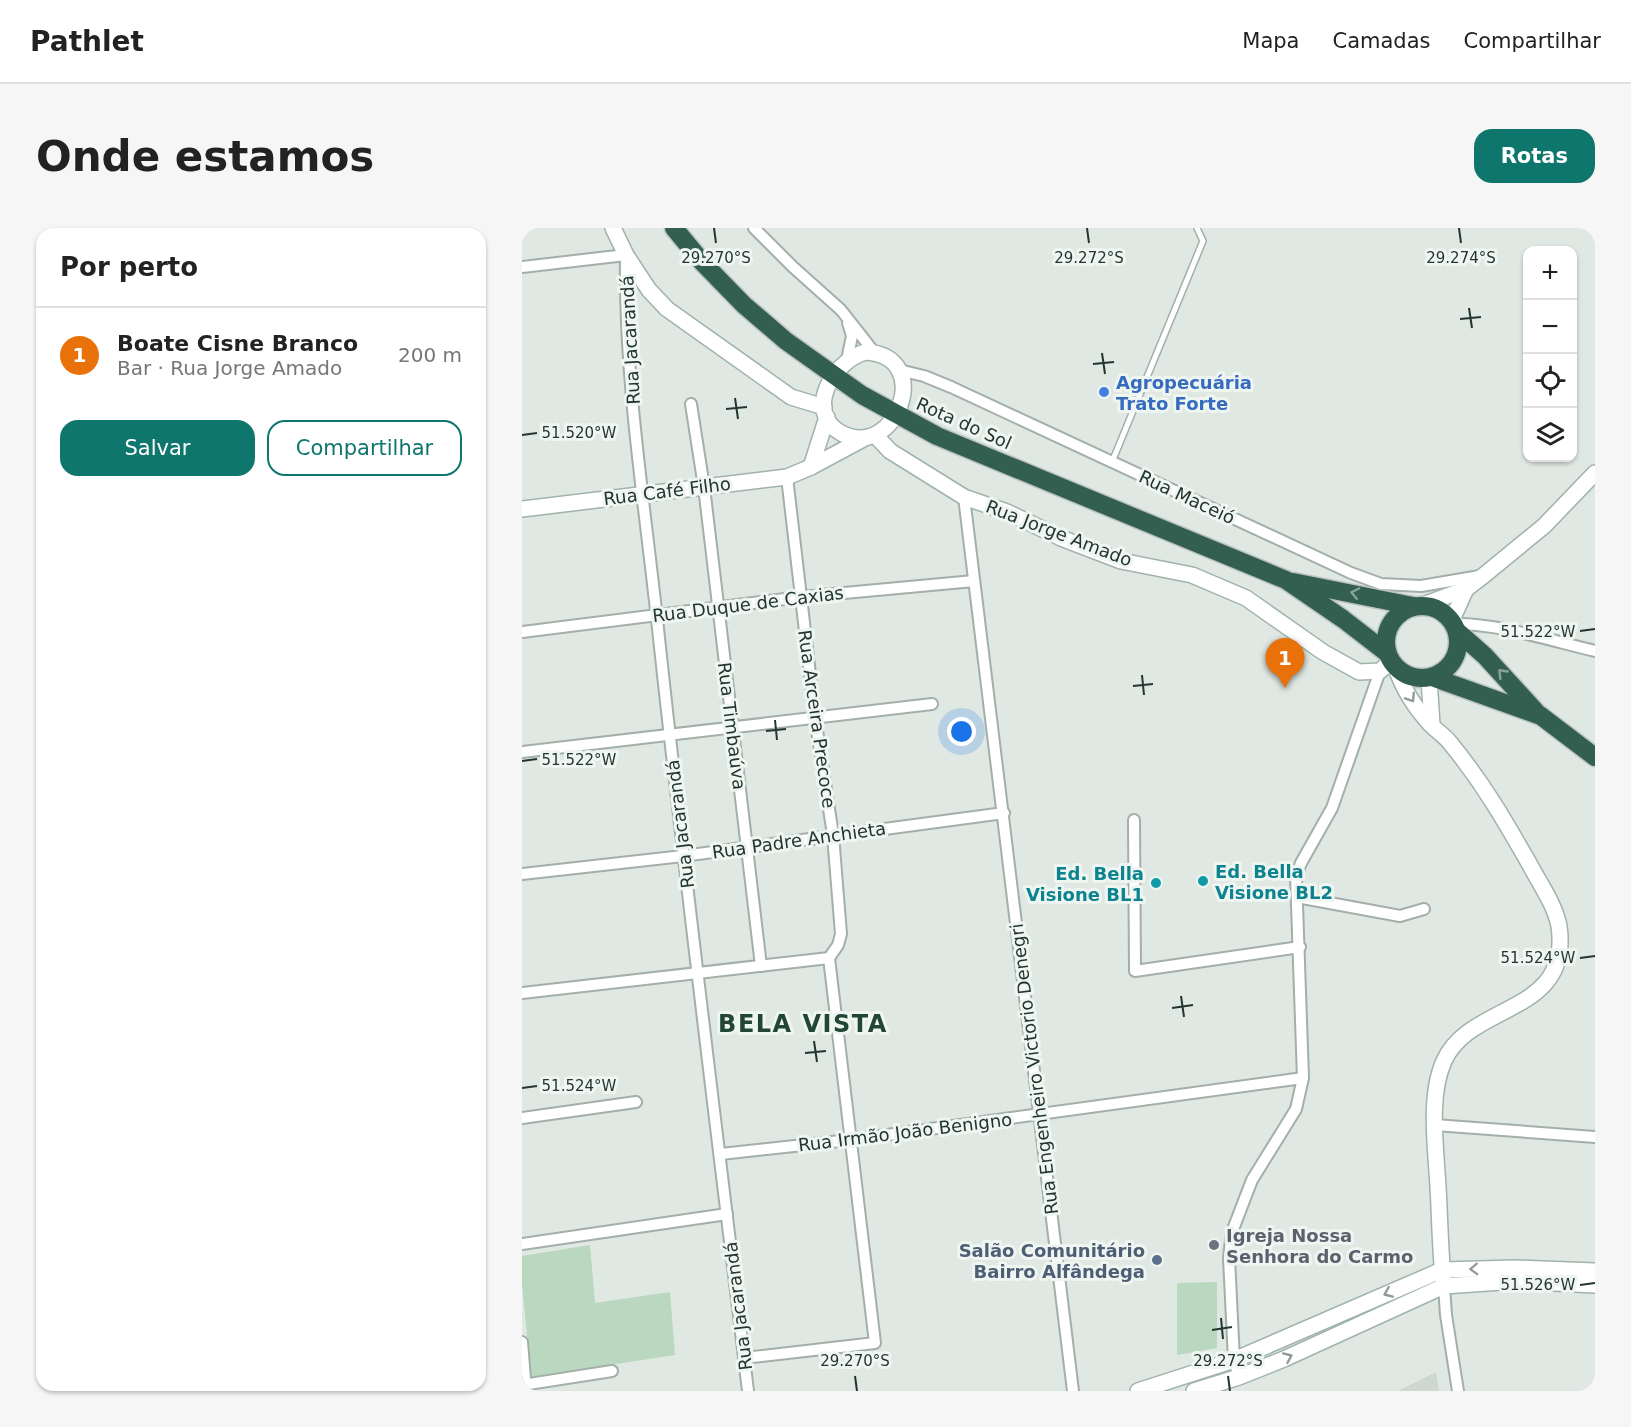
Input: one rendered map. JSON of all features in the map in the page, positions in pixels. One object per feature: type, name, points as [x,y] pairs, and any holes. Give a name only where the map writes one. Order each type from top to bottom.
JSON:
[{"type":"highway","name":"Rota do Sol","points":[[674,228],[703,263],[744,305],[786,341],[832,375],[896,415],[937,436],[1286,580],[1418,605]]},
{"type":"highway","name":"Rota do Sol","points":[[1286,580],[1343,619],[1389,663]]},
{"type":"highway","points":[[1455,626],[1458,646],[1454,660],[1441,673],[1431,677],[1415,678],[1389,663],[1385,642],[1391,622],[1400,612],[1418,605],[1434,607],[1444,612],[1540,717],[1595,757]]},
{"type":"highway","points":[[1431,677],[1540,717]]},
{"type":"main road","points":[[613,228],[626,255],[649,290],[667,309],[791,397],[826,412],[836,430],[850,437],[870,436]]},
{"type":"main road","points":[[811,467],[826,412],[825,394],[832,375],[847,360],[865,352],[874,352],[889,358],[899,370],[904,385],[902,401],[896,415]]},
{"type":"main road","name":"Rua Café Filho","points":[[522,509],[787,477],[887,427],[896,415]]},
{"type":"main road","name":"Rua Jorge Amado","points":[[870,436],[890,451],[964,496],[1007,512],[1061,538],[1120,561],[1192,575],[1246,598],[1323,652],[1359,672],[1389,663]]},
{"type":"main road","points":[[1418,605],[1466,589],[1544,526],[1595,473]]},
{"type":"main road","points":[[1455,626],[1466,589]]},
{"type":"main road","points":[[1389,663],[1401,684],[1431,725],[1447,738],[1488,793],[1550,900],[1559,925],[1560,951],[1553,972],[1540,990],[1518,1005],[1469,1031],[1455,1043],[1444,1060],[1437,1082],[1435,1125],[1444,1286]]},
{"type":"main road","points":[[1431,677],[1431,725]]},
{"type":"main road","points":[[1138,1391],[1234,1360],[1442,1270],[1516,1274],[1595,1285]]},
{"type":"main road","points":[[1194,1391],[1239,1377],[1284,1359],[1444,1286],[1516,1274],[1595,1271]]},
{"type":"street","points":[[754,228],[841,310],[874,352]]},
{"type":"street","points":[[522,267],[626,255]]},
{"type":"street","name":"Rua Jacarandá","points":[[626,255],[625,309],[641,495],[748,1391]]},
{"type":"street","points":[[841,310],[852,336],[847,360]]},
{"type":"street","name":"Rua Maceió","points":[[899,370],[924,376],[951,387],[1351,573],[1381,584],[1421,586],[1483,576]]},
{"type":"street","name":"Rua Timbaúva","points":[[691,404],[704,487],[761,966]]},
{"type":"street","name":"Rua Arceira Precoce","points":[[787,477],[815,717],[833,835],[841,934],[838,945],[829,958]]},
{"type":"street","name":"Rua Engenheiro Victorio Denegri","points":[[964,496],[1073,1391]]},
{"type":"street","name":"Rua Duque de Caxias","points":[[522,632],[717,606],[974,581]]},
{"type":"street","points":[[1455,626],[1471,624],[1495,628],[1595,651]]},
{"type":"street","points":[[1239,1377],[1234,1360],[1229,1258],[1232,1232],[1252,1180],[1296,1109],[1304,1078],[1296,876],[1332,808],[1389,663]]},
{"type":"street","points":[[522,752],[932,704]]},
{"type":"street","name":"Rua Padre Anchieta","points":[[522,874],[683,856],[1004,813]]},
{"type":"street","points":[[1134,820],[1135,971],[1300,947]]},
{"type":"street","points":[[1297,897],[1400,915],[1424,909]]},
{"type":"street","points":[[522,993],[829,958],[875,1343],[744,1358]]},
{"type":"street","name":"Rua Irmão João Benigno","points":[[721,1154],[850,1140],[1304,1078]]},
{"type":"street","points":[[522,1118],[636,1102]]},
{"type":"street","points":[[1435,1125],[1595,1137]]},
{"type":"street","points":[[522,1244],[727,1214]]},
{"type":"street","points":[[1444,1286],[1446,1315],[1458,1391]]},
{"type":"street","points":[[522,1342],[525,1387],[612,1371]]},
{"type":"lane","points":[[1112,462],[1203,241],[1197,228]]},
{"type":"shaded area","points":[[1436,1372],[1439,1391],[1398,1391]]},
{"type":"green space","points":[[590,1245],[595,1303],[670,1292],[675,1355],[531,1377],[522,1284],[522,1256]]},
{"type":"green space","points":[[1217,1282],[1217,1348],[1177,1355],[1177,1283]]},
{"type":"place","name":"Agropecuária Trato Forte","points":[[1104,392]]},
{"type":"place","name":"Boate Cisne Branco","points":[[1285,688]]},
{"type":"place","name":"Ed. Bella Visione BL2","points":[[1203,881]]},
{"type":"place","name":"Ed. Bella Visione BL1","points":[[1156,883]]},
{"type":"place","name":"Igreja Nossa Senhora do Carmo","points":[[1214,1245]]},
{"type":"place","name":"Salão Comunitário Bairro Alfândega","points":[[1157,1260]]},
{"type":"district","name":"BELA VISTA","points":[[803,1024]]}]
